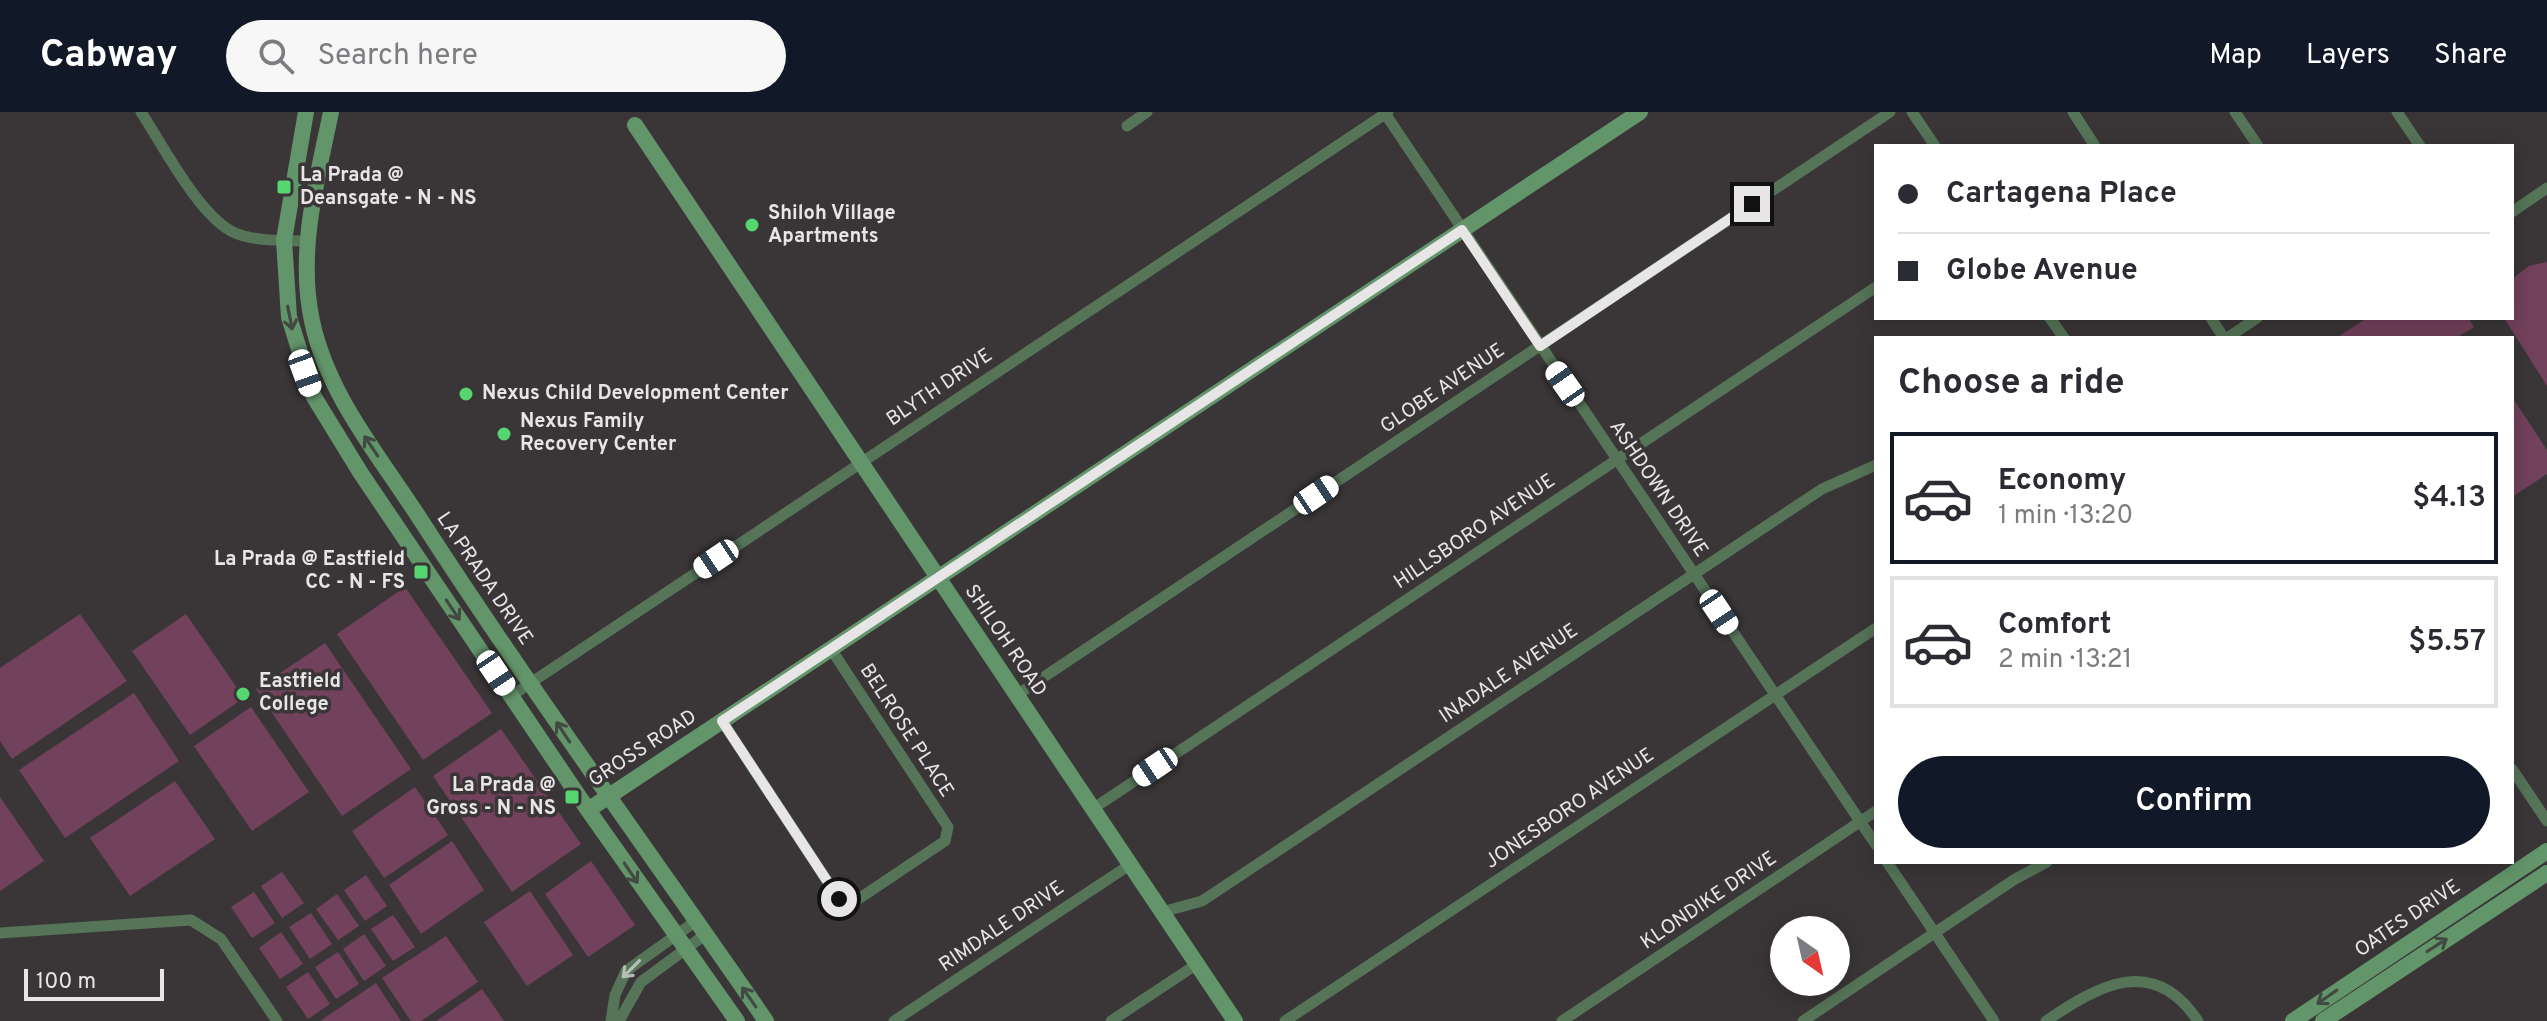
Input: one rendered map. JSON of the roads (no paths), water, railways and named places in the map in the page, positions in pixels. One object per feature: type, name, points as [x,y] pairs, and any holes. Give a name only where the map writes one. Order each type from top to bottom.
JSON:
[{"type":"main road","points":[[306,112],[284,240],[289,317],[314,397],[588,810],[737,1021]]},
{"type":"main road","name":"LA PRADA DRIVE","points":[[331,112],[308,241],[306,281],[312,322],[336,388],[530,683],[766,1021]]},
{"type":"main road","name":"GROSS ROAD","points":[[588,810],[1640,112]]},
{"type":"main road","name":"SHILOH ROAD","points":[[635,125],[1235,1021]]},
{"type":"main road","points":[[314,397],[336,388]]},
{"type":"main road","points":[[395,523],[415,510]]},
{"type":"main road","name":"OATES DRIVE","points":[[2293,1021],[2547,851]]},
{"type":"main road","name":"OATES DRIVE","points":[[2323,1021],[2547,873]]},
{"type":"main road","points":[[2456,910],[2467,926]]},
{"type":"main road","points":[[2362,973],[2372,989]]},
{"type":"street","points":[[141,112],[216,220],[237,234],[308,241]]},
{"type":"street","points":[[1127,126],[1147,112]]},
{"type":"street","name":"GLOBE AVENUE","points":[[1017,695],[1890,112]]},
{"type":"street","points":[[1912,112],[1934,144]]},
{"type":"street","points":[[2073,112],[2094,144]]},
{"type":"street","points":[[2235,112],[2257,144]]},
{"type":"street","points":[[2397,112],[2419,144]]},
{"type":"street","name":"ASHDOWN DRIVE","points":[[1386,113],[1874,842]]},
{"type":"street","name":"BLYTH DRIVE","points":[[511,696],[1386,113]]},
{"type":"street","points":[[2514,211],[2547,188]]},
{"type":"street","name":"HILLSBORO AVENUE","points":[[1094,808],[1874,288]]},
{"type":"street","points":[[2229,336],[2254,320]]},
{"type":"street","name":"INADALE AVENUE","points":[[1162,912],[1202,901],[1822,489],[1874,466]]},
{"type":"street","name":"JONESBORO AVENUE","points":[[1285,1021],[1874,629]]},
{"type":"street","name":"BELROSE PLACE","points":[[722,721],[839,899],[854,902],[945,841],[949,834],[948,827],[831,649]]},
{"type":"street","points":[[2514,772],[2547,821]]},
{"type":"street","name":"KLONDIKE DRIVE","points":[[1562,1021],[1874,812]]},
{"type":"street","name":"RIMDALE DRIVE","points":[[894,1021],[1131,864]]},
{"type":"street","points":[[1888,864],[1994,1021]]},
{"type":"street","points":[[1803,1021],[2044,864]]},
{"type":"street","points":[[0,933],[191,920],[221,939],[277,1021]]},
{"type":"street","points":[[611,1021],[615,995],[626,971],[701,928]]},
{"type":"street","points":[[619,1021],[641,982],[681,942]]},
{"type":"street","points":[[1111,1021],[1197,964]]},
{"type":"street","points":[[2046,1021],[2098,988],[2131,981],[2146,982],[2177,996],[2198,1021]]},
{"type":"place","name":"La Prada @ Deansgate - N - NS","points":[[284,187]]},
{"type":"place","name":"Shiloh Village Apartments","points":[[752,225]]},
{"type":"place","name":"Nexus Child Development Center","points":[[466,394]]},
{"type":"place","name":"Nexus Family Recovery Center","points":[[504,434]]},
{"type":"place","name":"La Prada @ Eastfield CC - N - FS","points":[[421,572]]},
{"type":"place","name":"Eastfield College","points":[[243,694]]},
{"type":"place","name":"La Prada @ Gross - N - NS","points":[[572,797]]}]
